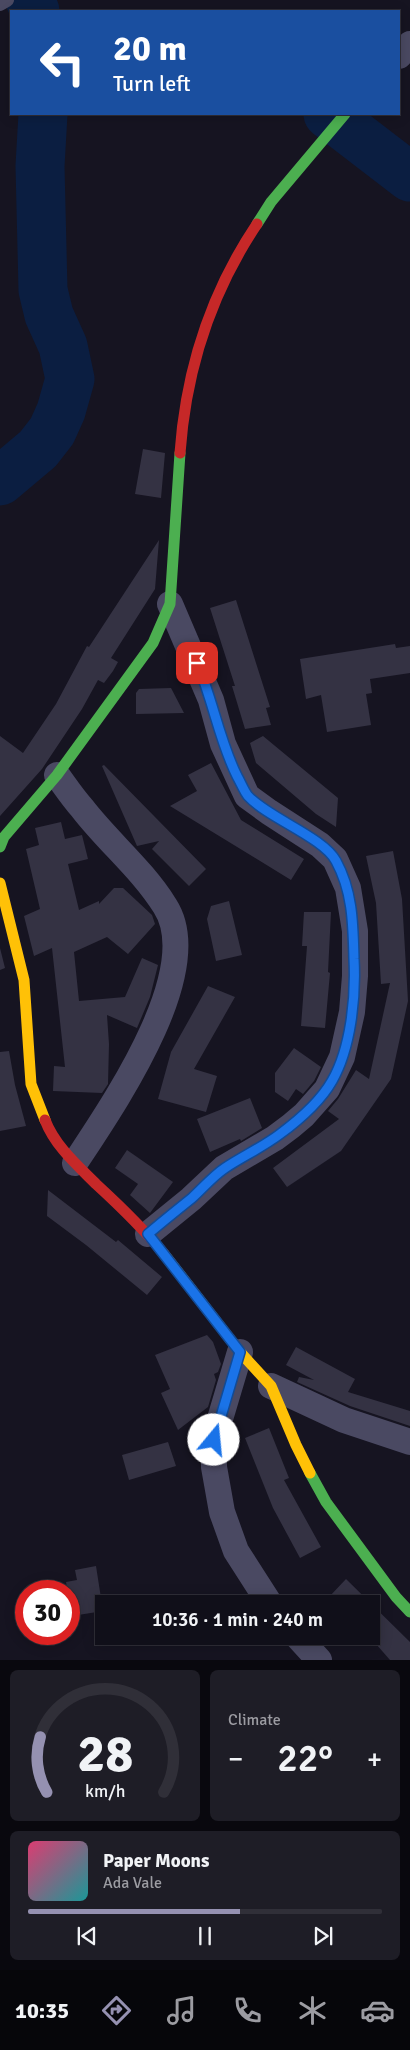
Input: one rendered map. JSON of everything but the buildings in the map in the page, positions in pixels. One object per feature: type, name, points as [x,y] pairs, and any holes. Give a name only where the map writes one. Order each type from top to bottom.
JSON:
[{"type":"street","points":[[400,55],[410,44]]},
{"type":"street","points":[[0,847],[4,837],[57,775],[153,643],[170,604],[182,426],[190,375],[208,316],[238,252],[271,202],[344,115]]},
{"type":"street","points":[[148,1234],[191,1199],[224,1168],[275,1138],[291,1126],[304,1115],[327,1089],[342,1057],[352,1012],[355,976],[354,931],[348,888],[335,859],[320,845],[248,796],[223,744],[211,700],[170,604]]},
{"type":"street","points":[[57,775],[82,809],[147,881],[167,907],[175,930],[176,949],[170,984],[149,1042],[116,1100],[75,1163]]},
{"type":"street","points":[[0,882],[24,980],[31,1084],[51,1135],[75,1163],[148,1234],[240,1352],[271,1386],[296,1445],[326,1502],[396,1597],[410,1612]]},
{"type":"street","points":[[240,1352],[214,1440],[214,1467],[222,1512],[236,1551],[264,1595]]},
{"type":"street","points":[[271,1386],[344,1420],[410,1442]]},
{"type":"street","points":[[305,1645],[319,1660]]},
{"type":"lane","points":[[0,4],[6,0]]},
{"type":"waterway","points":[[30,0],[35,10]]},
{"type":"waterway","points":[[0,481],[38,449],[52,431],[61,411],[70,379],[63,346],[49,315],[43,290],[40,166],[43,115]]},
{"type":"waterway","points":[[329,115],[410,177]]},
{"type":"traffic: fast","points":[[257,224],[271,202],[344,115]]},
{"type":"traffic: fast","points":[[0,847],[4,837],[57,775],[153,643],[170,604],[180,453]]},
{"type":"traffic: fast","points":[[310,1473],[326,1502],[396,1597],[410,1612]]},
{"type":"traffic: slow","points":[[0,883],[24,980],[31,1084],[45,1120]]},
{"type":"traffic: slow","points":[[164,1254],[240,1352],[271,1386],[310,1473]]},
{"type":"traffic: jam","points":[[180,453],[188,392],[203,333],[226,277],[240,250],[257,224]]},
{"type":"traffic: jam","points":[[45,1120],[67,1155],[131,1217],[164,1254]]},
{"type":"route","points":[[197,663],[211,700],[223,744],[248,796],[320,845],[335,859],[348,888],[354,931],[355,976],[352,1012],[342,1057],[327,1089],[304,1115],[291,1126],[275,1138],[224,1168],[191,1199],[148,1234],[240,1352],[214,1440]]}]
